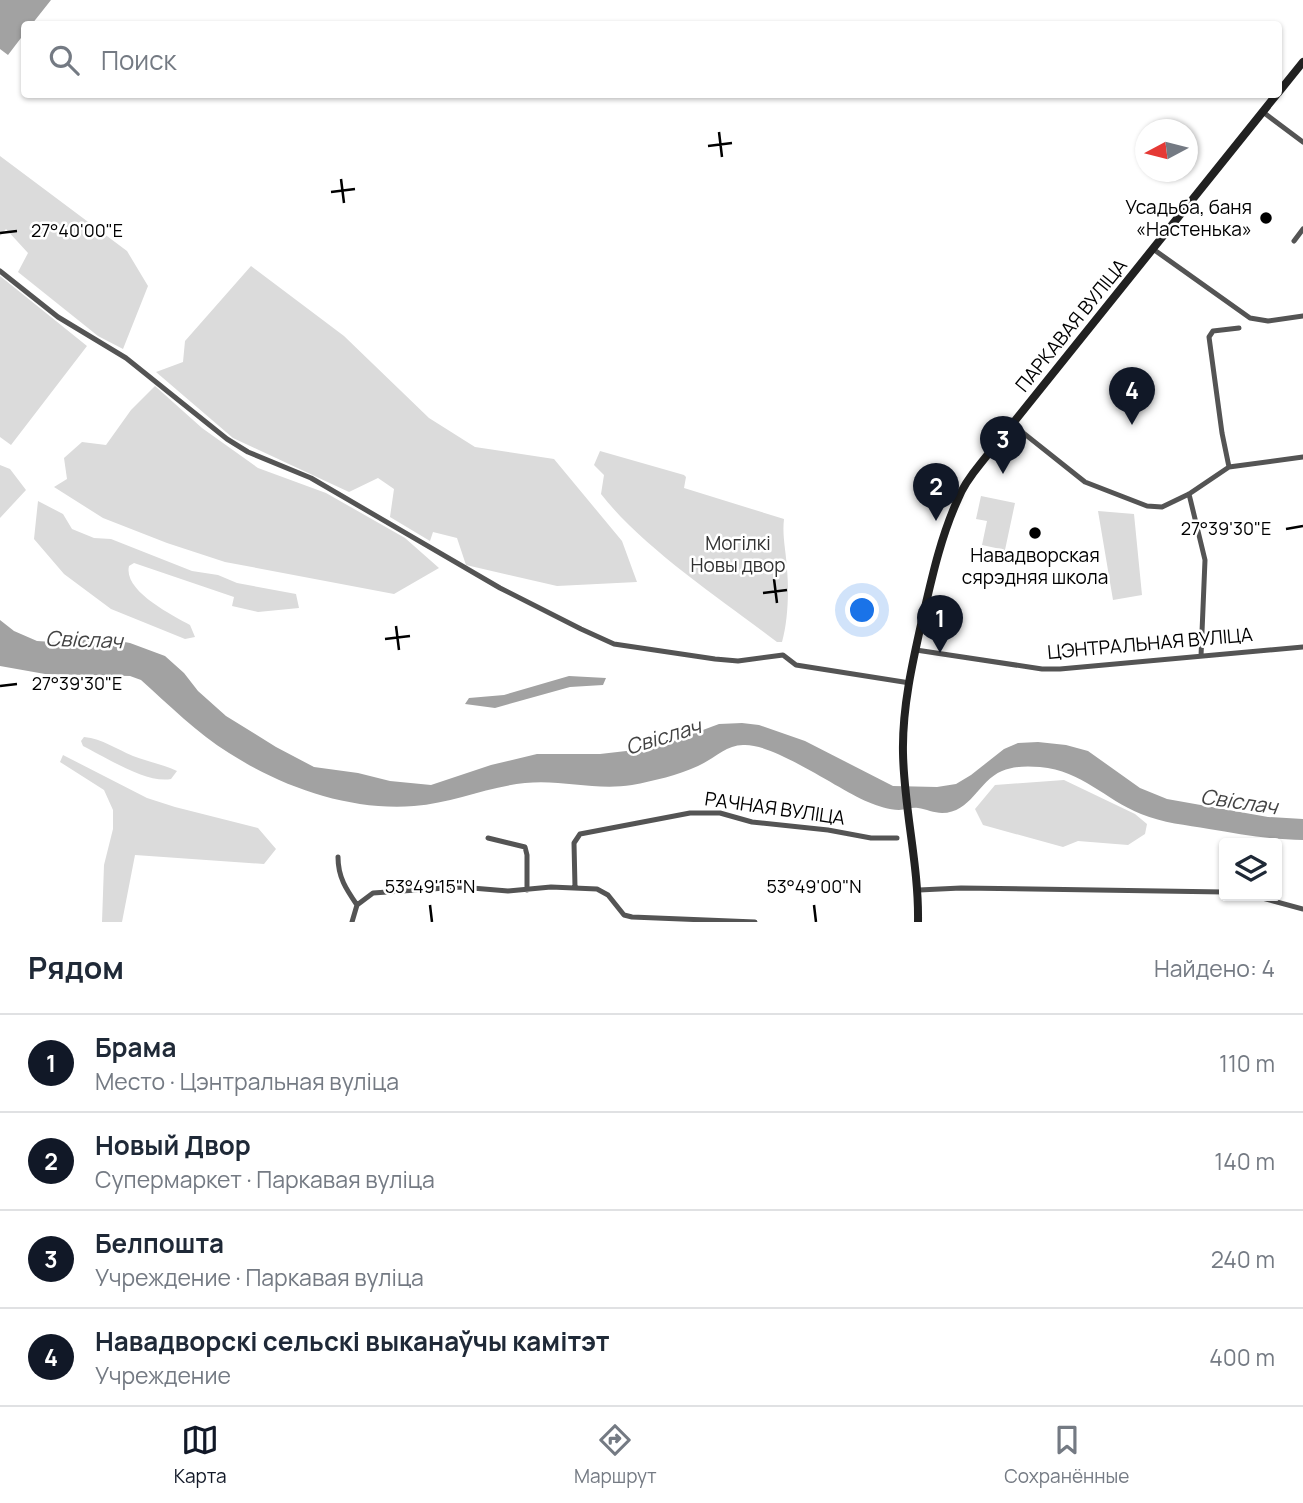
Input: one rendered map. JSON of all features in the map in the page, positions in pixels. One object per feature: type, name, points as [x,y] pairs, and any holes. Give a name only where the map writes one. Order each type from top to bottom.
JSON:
[{"type":"main road","name":"ПАРКАВАЯ ВУЛІЦА","points":[[1282,89],[1303,62]]},
{"type":"main road","name":"ПАРКАВАЯ ВУЛІЦА","points":[[919,922],[919,890],[904,762],[904,733],[916,650],[936,564],[958,498],[975,470],[1275,98]]},
{"type":"street","points":[[1263,112],[1303,142]]},
{"type":"street","points":[[1294,241],[1303,229]]},
{"type":"street","points":[[1153,249],[1250,318],[1268,321],[1303,316]]},
{"type":"street","points":[[0,271],[58,317],[126,358],[227,439],[248,452],[311,478],[500,588],[596,636],[626,646],[733,661],[783,655],[796,665],[910,683]]},
{"type":"street","points":[[1229,467],[1209,337],[1213,331],[1239,328]]},
{"type":"street","points":[[1012,424],[1077,476],[1100,489],[1154,507],[1162,507],[1189,494],[1229,467],[1303,457]]},
{"type":"street","points":[[1189,494],[1205,560],[1201,656]]},
{"type":"street","name":"ЦЭНТРАЛЬНАЯ ВУЛІЦА","points":[[916,650],[1042,668],[1303,647]]},
{"type":"street","name":"РАЧНАЯ ВУЛІЦА","points":[[575,887],[574,843],[580,834],[690,813],[720,813],[752,822],[828,830],[871,838],[897,838]]},
{"type":"street","points":[[488,838],[525,847],[527,890]]},
{"type":"street","points":[[338,857],[338,872],[357,905]]},
{"type":"street","points":[[352,922],[357,905],[366,896],[390,890],[470,887],[527,890],[575,887],[601,890],[625,915],[632,917],[755,922]]},
{"type":"street","points":[[919,890],[961,888],[1219,892]]},
{"type":"street","points":[[1273,901],[1303,909]]},
{"type":"green space","points":[[0,156],[127,251],[148,286],[123,349],[98,336],[18,272],[28,253],[6,229],[0,236]]},
{"type":"green space","points":[[251,266],[344,336],[429,418],[475,447],[554,459],[622,541],[637,582],[557,586],[466,565],[457,538],[433,532],[430,541],[390,517],[394,489],[378,478],[349,492],[233,438],[156,372],[183,362],[185,341]]},
{"type":"green space","points":[[0,276],[87,346],[11,445],[0,437]]},
{"type":"green space","points":[[155,386],[202,428],[258,468],[326,493],[405,538],[439,568],[394,594],[225,562],[103,518],[54,487],[67,479],[64,458],[82,442],[106,445],[131,410]]},
{"type":"green space","name":"Могілкі Новы двор","points":[[600,451],[684,475],[684,488],[784,519],[788,596],[782,642],[777,642],[684,572],[618,514],[601,494],[604,475],[594,465]]},
{"type":"green space","points":[[0,465],[10,469],[26,490],[0,518]]},
{"type":"green space","points":[[981,496],[1015,503],[1005,550],[982,545],[987,521],[976,519]]},
{"type":"green space","points":[[38,501],[63,514],[72,529],[94,538],[111,539],[192,571],[296,594],[299,608],[258,612],[232,606],[234,597],[134,563],[129,566],[133,584],[151,601],[190,625],[195,637],[185,639],[111,609],[64,574],[34,539]]},
{"type":"green space","points":[[1098,511],[1134,514],[1142,595],[1113,600]]},
{"type":"green space","points":[[84,737],[177,771],[171,779],[150,778],[138,774],[83,746],[81,741]]},
{"type":"green space","points":[[63,755],[147,798],[258,828],[276,849],[264,864],[135,855],[122,922],[102,922],[104,865],[113,829],[113,810],[104,790],[60,762]]},
{"type":"green space","points":[[1064,780],[1135,814],[1147,824],[1145,834],[1128,845],[1078,841],[1063,847],[983,825],[975,809],[995,785]]},
{"type":"shaded area","points":[[0,0],[51,0],[34,21],[21,21],[21,38],[8,55],[0,49]]},
{"type":"shaded area","points":[[0,620],[14,631],[37,641],[104,638],[130,643],[165,656],[226,716],[314,767],[390,781],[431,785],[491,765],[537,754],[600,754],[635,750],[668,743],[719,724],[759,725],[805,741],[893,786],[937,787],[956,784],[1004,749],[1018,743],[1066,745],[1088,751],[1140,788],[1167,799],[1268,817],[1303,819],[1303,840],[1256,836],[1158,820],[1128,808],[1069,774],[1040,767],[1002,771],[952,812],[939,813],[915,808],[891,809],[855,796],[771,751],[743,745],[731,747],[682,772],[632,785],[605,787],[538,782],[414,806],[366,805],[317,794],[250,765],[206,737],[141,680],[130,676],[45,674],[0,666]]},
{"type":"shaded area","points":[[569,676],[606,678],[603,685],[570,687],[495,708],[465,704],[469,698],[504,695]]},
{"type":"place","name":"Усадьба, баня «Настенька»","points":[[1266,218]]},
{"type":"place","name":"Навадворскі сельскі выканаўчы камітэт","points":[[1132,425]]},
{"type":"place","name":"Белпошта","points":[[1003,474]]},
{"type":"place","name":"Новый Двор","points":[[936,521]]},
{"type":"place","name":"Навадворская сярэдняя школа","points":[[1035,533]]},
{"type":"place","name":"Брама","points":[[940,653]]},
{"type":"water label","name":"Свіслач","points":[[84,639]]},
{"type":"water label","name":"Свіслач","points":[[663,736]]},
{"type":"water label","name":"Свіслач","points":[[1239,801]]}]
